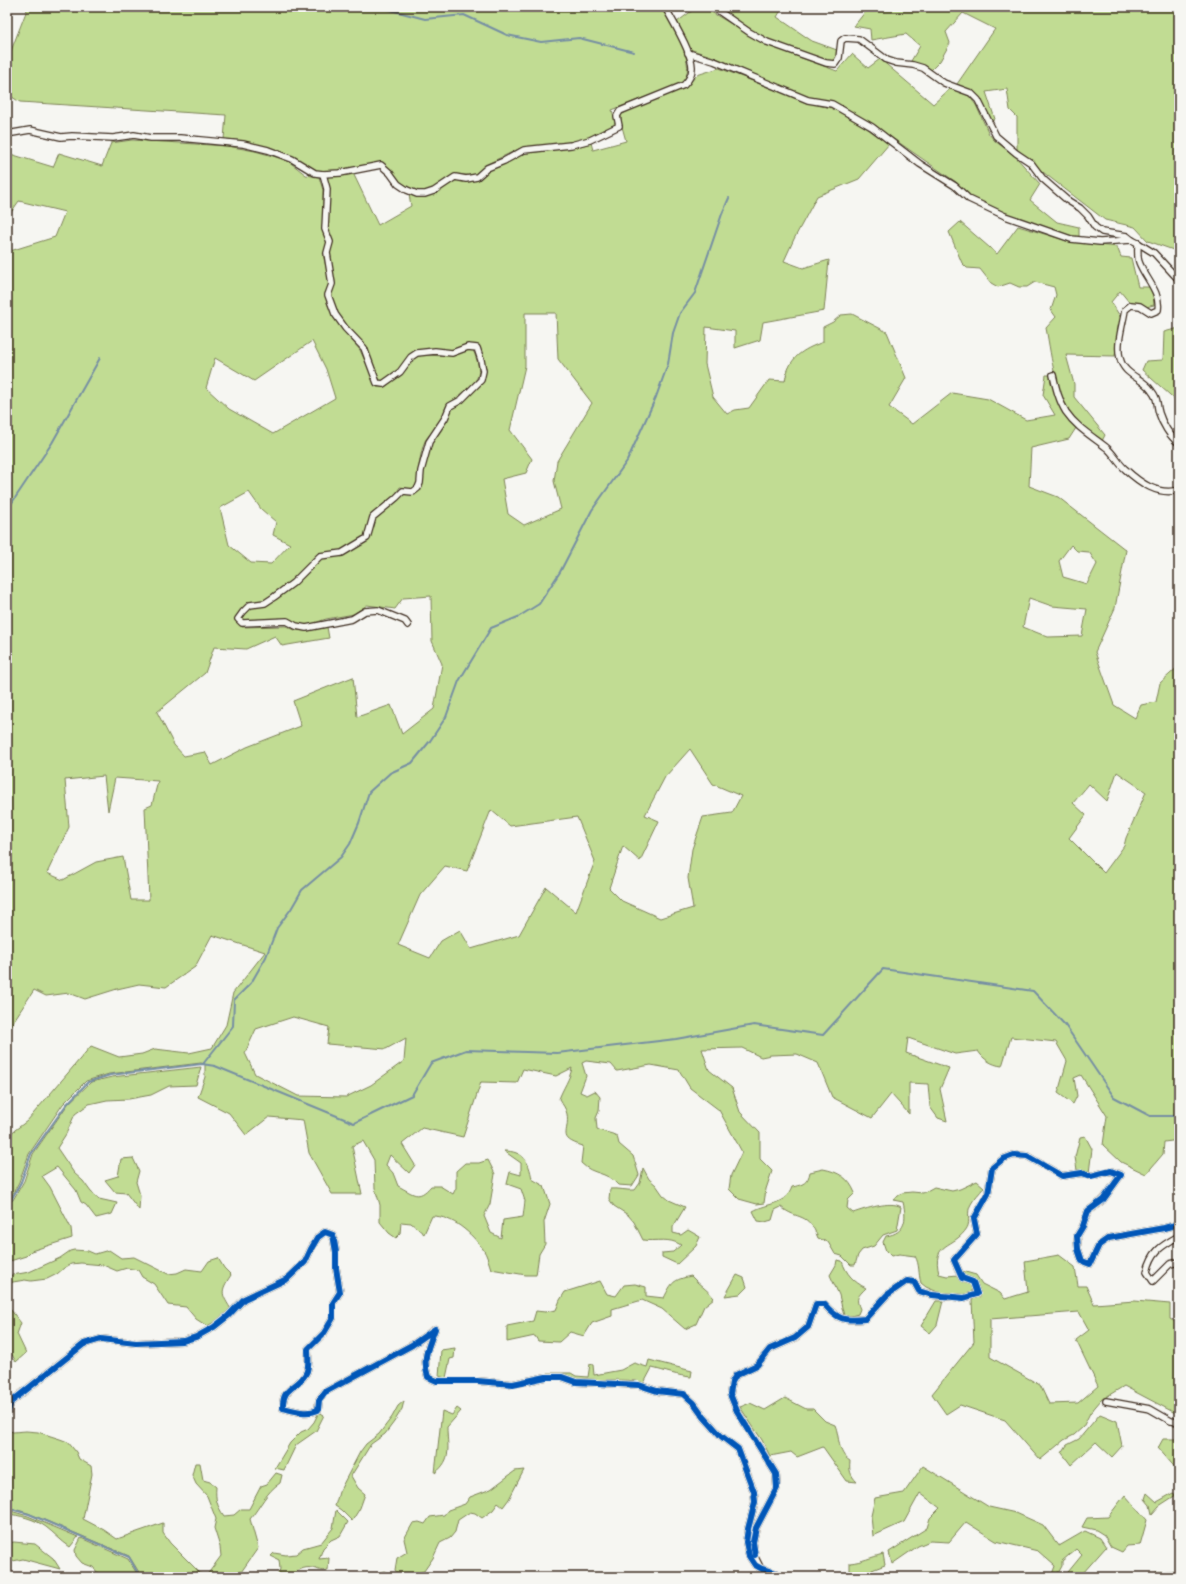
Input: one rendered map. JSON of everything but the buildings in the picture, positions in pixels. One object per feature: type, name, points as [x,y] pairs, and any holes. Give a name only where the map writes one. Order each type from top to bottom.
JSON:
[{"type":"street","points":[[7,134],[30,130],[61,137],[72,136],[113,138],[134,135],[151,138],[180,138],[243,144],[268,150],[292,159],[315,172],[323,174],[340,173],[381,165],[398,184],[407,190],[417,194],[425,194],[434,191],[455,177],[477,177],[487,168],[524,150],[571,145],[590,140],[619,126],[617,116],[620,111],[684,86],[688,80],[692,68],[688,53],[675,24],[665,7]]},
{"type":"street","points":[[713,7],[749,32],[767,42],[826,63],[836,64],[839,58],[841,41],[845,38],[851,37],[859,39],[887,60],[923,68],[944,83],[971,93],[978,100],[996,136],[1016,153],[1031,163],[1042,179],[1067,200],[1080,208],[1088,216],[1095,227],[1102,232],[1127,236],[1154,253],[1179,280]]},
{"type":"street","points":[[688,53],[714,61],[808,100],[832,104],[872,127],[920,164],[955,186],[969,199],[1005,216],[1071,239],[1100,242],[1132,240]]},
{"type":"street","points":[[323,174],[327,189],[325,229],[330,242],[327,253],[332,284],[328,294],[335,314],[345,328],[364,348],[378,383],[383,384],[400,372],[411,357],[418,353],[424,352],[452,353],[461,348],[477,348],[483,371],[481,380],[461,400],[450,406],[445,418],[429,442],[418,488],[413,492],[403,491],[373,517],[367,538],[342,554],[320,556],[293,583],[265,603],[250,605],[238,619],[242,623],[287,621],[296,626],[306,628],[352,619],[365,611],[378,610],[405,621],[408,625]]},
{"type":"street","points":[[1138,243],[1138,260],[1160,304],[1158,310],[1151,313],[1140,306],[1131,305],[1126,310],[1119,356],[1122,366],[1128,373],[1151,389],[1158,401],[1159,412],[1164,423],[1172,436],[1179,443]]},
{"type":"street","points":[[1053,375],[1057,393],[1065,411],[1077,426],[1108,449],[1125,469],[1144,484],[1155,490],[1169,493],[1179,490]]},
{"type":"street","points":[[762,1569],[755,1558],[753,1542],[756,1528],[776,1488],[776,1474],[737,1411],[730,1394],[732,1382],[736,1375],[757,1365],[770,1349],[795,1338],[808,1327],[816,1304],[824,1304],[838,1316],[847,1321],[865,1319],[887,1295],[907,1281],[914,1282],[919,1291],[932,1295],[964,1298],[977,1294],[973,1282],[962,1278],[954,1260],[977,1234],[974,1219],[988,1194],[992,1168],[1003,1158],[1014,1155],[1027,1156],[1062,1176],[1082,1173],[1092,1176],[1111,1171],[1121,1175],[1103,1200],[1088,1211],[1083,1226],[1077,1236],[1078,1249],[1082,1261],[1090,1264],[1099,1245],[1109,1238],[1179,1224]]},
{"type":"street","points":[[7,1414],[9,1402],[84,1344],[100,1339],[136,1343],[183,1341],[196,1337],[214,1327],[228,1316],[244,1299],[287,1279],[305,1262],[318,1237],[325,1232],[333,1235],[340,1292],[334,1303],[333,1318],[324,1333],[308,1349],[308,1367],[305,1375],[285,1395],[283,1399],[283,1408],[293,1411],[312,1413],[318,1410],[319,1400],[325,1392],[412,1345],[436,1329],[424,1366],[428,1377],[436,1382],[477,1381],[513,1384],[546,1377],[562,1377],[576,1382],[639,1385],[657,1391],[684,1394],[694,1403],[704,1418],[721,1436],[738,1449],[754,1492],[755,1502],[746,1542],[749,1556],[755,1565],[783,1577]]},
{"type":"street","points":[[1179,1236],[1160,1246],[1150,1260],[1147,1272],[1153,1280],[1170,1264],[1179,1262]]},
{"type":"street","points":[[1106,1401],[1150,1408],[1171,1422],[1179,1422]]},
{"type":"green space","points":[[28,7],[662,7],[682,45],[686,56],[687,66],[686,76],[682,83],[612,110],[616,124],[588,139],[552,145],[523,147],[485,165],[475,176],[455,174],[432,189],[417,191],[403,185],[382,163],[322,173],[243,142],[224,139],[226,115],[20,102],[7,94],[7,61]]},
{"type":"green space","points":[[697,7],[708,7],[711,12],[767,45],[837,71],[852,54],[868,68],[880,59],[933,104],[951,88],[969,96],[976,105],[989,134],[995,141],[1015,156],[1040,184],[1030,200],[1057,222],[1079,227],[1079,238],[1019,220],[969,199],[956,182],[872,124],[832,101],[807,97],[714,57],[689,49],[677,22]]},
{"type":"green space","points":[[717,7],[783,7],[777,17],[812,41],[837,50],[837,57],[833,61],[825,60],[767,40]]},
{"type":"green space","points":[[869,7],[1179,7],[1179,252],[1148,241],[1135,227],[1105,220],[1039,169],[1017,149],[1017,117],[1010,110],[1007,89],[986,92],[995,119],[991,122],[979,98],[971,91],[957,84],[995,29],[963,13],[946,32],[950,43],[940,61],[931,70],[911,61],[920,46],[906,34],[871,40],[870,29],[854,26]]},
{"type":"green space","points":[[719,68],[807,102],[832,108],[848,115],[889,144],[859,179],[817,196],[784,261],[803,268],[829,260],[824,311],[763,322],[760,340],[735,348],[735,331],[706,327],[705,364],[713,397],[727,414],[735,410],[749,408],[769,380],[785,381],[793,360],[809,348],[823,342],[823,327],[833,322],[841,315],[852,314],[887,332],[906,378],[889,407],[912,424],[952,393],[988,399],[1026,420],[1055,415],[1043,395],[1046,375],[1051,375],[1059,404],[1076,428],[1069,439],[1031,448],[1029,486],[1058,497],[1126,550],[1115,608],[1095,652],[1114,705],[1135,718],[1141,705],[1156,702],[1160,683],[1179,666],[1179,1140],[1164,1142],[1163,1154],[1146,1174],[1121,1162],[1103,1145],[1107,1116],[1081,1075],[1074,1078],[1077,1096],[1073,1104],[1058,1093],[1067,1061],[1056,1042],[1011,1037],[1002,1066],[988,1061],[982,1057],[978,1051],[955,1054],[908,1038],[906,1053],[949,1068],[940,1089],[947,1121],[938,1118],[930,1107],[928,1084],[909,1083],[909,1114],[891,1094],[872,1118],[832,1097],[818,1063],[797,1054],[761,1057],[742,1048],[702,1049],[709,1070],[732,1088],[740,1112],[760,1133],[760,1159],[772,1171],[766,1189],[764,1203],[757,1204],[739,1199],[729,1189],[731,1175],[742,1152],[719,1110],[690,1088],[679,1070],[651,1065],[617,1071],[611,1064],[586,1061],[582,1063],[586,1076],[580,1092],[587,1095],[595,1091],[600,1097],[599,1111],[596,1118],[597,1129],[617,1136],[619,1144],[633,1156],[639,1175],[632,1186],[618,1185],[609,1177],[586,1167],[581,1163],[583,1146],[575,1143],[567,1137],[567,1114],[559,1099],[570,1076],[572,1068],[556,1076],[523,1069],[517,1083],[481,1082],[463,1137],[422,1128],[402,1144],[415,1165],[409,1173],[390,1155],[386,1165],[393,1173],[398,1186],[416,1195],[427,1191],[431,1186],[440,1186],[453,1194],[456,1188],[456,1171],[465,1163],[479,1163],[488,1160],[495,1174],[490,1204],[484,1216],[491,1233],[501,1238],[503,1220],[523,1217],[525,1201],[521,1189],[507,1184],[510,1172],[521,1175],[521,1163],[504,1151],[511,1151],[524,1158],[529,1167],[532,1179],[544,1186],[550,1204],[544,1222],[545,1244],[539,1254],[536,1275],[526,1275],[491,1269],[484,1251],[473,1237],[461,1226],[440,1217],[432,1216],[424,1234],[411,1223],[401,1222],[400,1234],[396,1238],[389,1233],[380,1222],[380,1205],[375,1188],[374,1160],[363,1141],[352,1146],[362,1194],[332,1194],[309,1153],[303,1120],[269,1117],[246,1135],[229,1113],[198,1097],[205,1077],[205,1064],[201,1063],[109,1074],[86,1081],[63,1104],[29,1154],[19,1182],[10,1199],[7,1200],[7,1136],[27,1121],[91,1046],[119,1057],[142,1054],[155,1049],[189,1053],[212,1048],[226,1025],[233,993],[265,952],[212,935],[195,967],[166,987],[139,984],[85,999],[69,993],[46,996],[34,990],[7,1031],[7,922],[11,916],[7,914],[7,252],[55,237],[65,212],[19,201],[7,218],[7,153],[53,167],[59,153],[102,166],[111,143],[132,140],[227,146],[255,151],[287,160],[306,175],[319,177],[323,190],[323,221],[328,244],[323,254],[330,284],[325,293],[328,305],[333,316],[360,350],[377,387],[385,387],[404,372],[415,357],[424,355],[455,355],[462,350],[473,350],[476,358],[479,371],[475,381],[447,405],[440,422],[425,441],[418,473],[418,483],[412,489],[400,487],[393,498],[371,515],[364,537],[341,550],[319,555],[299,575],[273,596],[263,602],[247,604],[236,620],[242,627],[286,626],[295,630],[307,631],[327,627],[329,638],[282,646],[275,636],[246,649],[214,647],[205,673],[157,712],[174,745],[184,756],[205,752],[212,765],[247,747],[301,726],[293,701],[353,677],[357,717],[391,705],[402,734],[434,709],[442,664],[432,641],[431,596],[403,598],[395,609],[367,605],[354,614],[326,619],[306,626],[244,621],[241,619],[251,607],[267,605],[322,558],[344,555],[369,540],[375,518],[405,493],[413,495],[421,487],[431,442],[440,432],[453,407],[483,380],[486,369],[478,346],[467,344],[451,351],[415,351],[397,372],[384,381],[380,381],[366,345],[346,326],[337,312],[330,293],[335,282],[329,252],[326,177],[353,173],[378,225],[411,206],[409,194],[419,197],[455,179],[468,181],[507,163],[525,152],[537,152],[554,148],[573,148],[591,143],[593,150],[626,141],[621,123],[621,115],[686,87],[697,75]],"holes":[[[525,313],[556,313],[558,359],[592,403],[557,461],[554,481],[561,509],[524,525],[508,514],[502,479],[526,473],[532,459],[510,430],[525,366]],[[312,341],[326,369],[335,398],[273,434],[229,409],[206,388],[215,358],[254,381]],[[249,492],[261,509],[276,522],[273,535],[290,544],[271,564],[251,563],[229,545],[220,508]],[[1071,545],[1077,551],[1089,552],[1097,564],[1087,584],[1063,577],[1059,561]],[[1029,598],[1052,606],[1087,609],[1082,636],[1048,637],[1023,627]],[[690,749],[713,784],[741,796],[732,813],[703,817],[692,849],[688,878],[693,908],[660,918],[622,901],[609,888],[623,846],[640,861],[659,821],[645,815],[665,777]],[[1117,772],[1146,792],[1124,846],[1104,873],[1069,838],[1086,815],[1073,803],[1089,784],[1107,801]],[[104,776],[108,811],[115,778],[158,781],[152,805],[145,808],[149,900],[131,900],[123,857],[96,862],[63,880],[47,873],[69,827],[65,780]],[[491,810],[510,826],[577,817],[595,861],[576,912],[546,887],[519,935],[471,949],[460,930],[441,941],[430,958],[398,945],[420,895],[445,866],[467,871]],[[293,1017],[329,1027],[327,1044],[386,1049],[406,1038],[404,1061],[371,1085],[346,1097],[298,1096],[255,1074],[245,1053],[256,1029]]]},
{"type":"green space","points":[[960,222],[997,254],[1018,226],[1071,242],[1117,247],[1121,257],[1131,258],[1138,287],[1149,287],[1153,295],[1154,305],[1146,307],[1138,303],[1129,302],[1120,291],[1111,302],[1121,318],[1115,356],[1066,355],[1074,384],[1074,397],[1105,435],[1102,441],[1077,422],[1064,401],[1059,389],[1046,328],[1056,317],[1051,310],[1056,295],[1054,287],[1035,282],[1027,287],[1019,287],[1010,283],[998,287],[991,283],[980,269],[967,268],[962,263],[949,232]]},
{"type":"green space","points":[[1179,328],[1179,403],[1142,370],[1146,361],[1163,360],[1164,332]]},
{"type":"green space","points":[[201,1067],[196,1085],[169,1086],[151,1095],[129,1099],[107,1100],[89,1104],[75,1114],[66,1134],[57,1148],[74,1173],[83,1181],[91,1192],[99,1199],[117,1203],[112,1214],[96,1218],[86,1205],[81,1202],[76,1190],[57,1167],[42,1176],[50,1187],[71,1228],[72,1238],[31,1251],[26,1256],[7,1262],[7,1202],[13,1200],[24,1181],[33,1154],[68,1104],[91,1082],[112,1077]]},
{"type":"green space","points":[[1085,1136],[1092,1149],[1089,1173],[1077,1170],[1075,1157],[1080,1137]]},
{"type":"green space","points":[[133,1158],[139,1171],[136,1182],[140,1195],[139,1210],[126,1193],[115,1192],[105,1180],[118,1176],[121,1159]]},
{"type":"green space","points":[[643,1168],[649,1179],[656,1185],[663,1195],[669,1200],[685,1207],[673,1227],[673,1233],[681,1235],[688,1230],[700,1237],[696,1246],[677,1264],[662,1257],[662,1253],[673,1252],[681,1245],[667,1240],[643,1240],[634,1222],[628,1215],[614,1206],[609,1199],[610,1189],[635,1190],[640,1183]]},
{"type":"green space","points":[[823,1169],[843,1176],[850,1183],[855,1193],[848,1200],[847,1208],[853,1213],[871,1207],[891,1204],[901,1207],[897,1230],[883,1235],[874,1246],[862,1250],[858,1255],[855,1265],[851,1265],[842,1256],[835,1254],[828,1242],[818,1238],[814,1229],[806,1220],[781,1207],[775,1210],[772,1220],[765,1222],[758,1221],[753,1211],[781,1200],[789,1193],[792,1187],[806,1181],[810,1172]]},
{"type":"green space","points":[[977,1181],[984,1187],[970,1207],[967,1228],[962,1235],[941,1250],[937,1263],[939,1274],[947,1276],[958,1275],[972,1283],[972,1292],[962,1296],[940,1293],[926,1287],[921,1283],[918,1263],[915,1256],[899,1254],[891,1256],[886,1251],[883,1242],[886,1236],[898,1232],[904,1224],[905,1219],[903,1202],[893,1200],[902,1193],[923,1193],[934,1187],[952,1191]]},
{"type":"green space","points":[[74,1250],[88,1251],[95,1254],[109,1250],[121,1258],[134,1257],[168,1274],[177,1273],[186,1269],[202,1271],[209,1261],[218,1258],[224,1268],[231,1275],[223,1290],[223,1293],[232,1311],[207,1326],[196,1319],[186,1307],[168,1305],[154,1284],[142,1277],[138,1270],[127,1268],[117,1271],[103,1265],[81,1263],[71,1264],[47,1279],[7,1283],[7,1276],[29,1272]]},
{"type":"green space","points":[[1059,1255],[1075,1267],[1078,1286],[1086,1286],[1094,1304],[1135,1301],[1170,1304],[1170,1319],[1179,1324],[1179,1415],[1124,1386],[1101,1400],[1090,1413],[1083,1427],[1074,1435],[1064,1440],[1040,1460],[1005,1420],[960,1405],[946,1414],[932,1394],[974,1342],[972,1300],[980,1294],[976,1281],[964,1276],[962,1271],[976,1275],[982,1284],[1000,1293],[1005,1299],[1028,1292],[1025,1261]],"holes":[[[1079,1312],[1089,1330],[1076,1340],[1098,1386],[1078,1403],[1049,1404],[1040,1385],[990,1357],[990,1319]]]},
{"type":"green space","points":[[837,1260],[842,1261],[851,1277],[866,1288],[858,1297],[860,1309],[858,1314],[844,1316],[839,1295],[830,1275],[836,1265]]},
{"type":"green space","points":[[737,1275],[744,1278],[747,1287],[740,1294],[725,1296]]},
{"type":"green space","points":[[691,1276],[714,1298],[704,1306],[696,1324],[685,1329],[662,1309],[642,1300],[612,1309],[612,1316],[592,1323],[584,1336],[570,1332],[559,1342],[538,1341],[535,1336],[507,1342],[507,1326],[533,1321],[536,1311],[545,1312],[556,1310],[565,1292],[600,1281],[607,1294],[616,1296],[624,1285],[635,1284],[646,1287],[646,1296],[664,1298],[674,1282]]},
{"type":"green space","points":[[936,1301],[943,1301],[937,1325],[930,1333],[921,1326]]},
{"type":"green space","points":[[7,1305],[21,1323],[17,1334],[26,1353],[16,1362],[10,1351],[7,1351]]},
{"type":"green space","points":[[455,1348],[454,1358],[450,1359],[446,1378],[439,1376],[441,1350]]},
{"type":"green space","points":[[649,1360],[692,1371],[691,1377],[676,1375],[652,1368],[644,1383],[628,1380],[579,1381],[545,1375],[548,1373],[571,1373],[576,1376],[588,1377],[590,1364],[593,1365],[594,1375],[621,1370],[634,1363],[647,1367]]},
{"type":"green space","points":[[785,1398],[806,1409],[813,1409],[825,1421],[835,1425],[841,1449],[846,1458],[850,1461],[850,1472],[857,1482],[847,1481],[823,1447],[797,1457],[791,1452],[770,1456],[762,1440],[740,1407],[750,1403],[765,1410]]},
{"type":"green space","points":[[404,1401],[402,1409],[394,1422],[385,1434],[371,1444],[351,1476],[358,1488],[365,1494],[360,1508],[352,1521],[335,1506],[339,1492],[360,1452],[366,1444],[379,1434],[392,1417],[398,1406]]},
{"type":"green space","points":[[457,1408],[461,1411],[447,1427],[447,1457],[441,1468],[435,1473],[442,1411],[452,1415]]},
{"type":"green space","points":[[319,1412],[324,1415],[316,1431],[296,1445],[284,1470],[275,1468],[290,1443],[301,1432],[308,1429],[314,1422]]},
{"type":"green space","points":[[1100,1414],[1117,1421],[1122,1446],[1112,1457],[1096,1442],[1071,1465],[1062,1453],[1067,1445],[1079,1439]]},
{"type":"green space","points":[[7,1430],[13,1432],[38,1432],[68,1442],[76,1452],[79,1459],[91,1466],[92,1474],[83,1519],[117,1539],[163,1523],[163,1533],[170,1543],[204,1577],[142,1577],[129,1556],[28,1513],[7,1507]]},
{"type":"green space","points":[[1163,1439],[1179,1439],[1179,1472],[1158,1448]]},
{"type":"green space","points":[[195,1463],[200,1463],[203,1480],[210,1482],[216,1487],[217,1502],[224,1516],[234,1515],[241,1509],[249,1509],[261,1486],[267,1484],[276,1473],[282,1475],[280,1483],[267,1495],[250,1519],[258,1548],[239,1575],[232,1577],[208,1577],[207,1575],[221,1556],[220,1547],[214,1528],[216,1519],[207,1496],[196,1484],[192,1475]]},
{"type":"green space","points":[[923,1466],[989,1507],[1016,1513],[1043,1525],[1059,1546],[1085,1531],[1100,1538],[1106,1547],[1078,1577],[1064,1577],[1082,1555],[1076,1549],[1062,1561],[1062,1566],[1056,1577],[1051,1577],[1055,1566],[1038,1551],[996,1541],[966,1522],[949,1542],[930,1541],[918,1546],[892,1564],[889,1552],[927,1528],[930,1518],[940,1508],[920,1493],[904,1522],[873,1536],[871,1516],[875,1498],[904,1493]]},
{"type":"green space","points":[[524,1470],[509,1499],[503,1507],[498,1503],[493,1510],[482,1518],[475,1513],[470,1512],[458,1520],[455,1532],[450,1538],[440,1543],[433,1558],[424,1571],[418,1573],[416,1577],[400,1577],[395,1570],[397,1558],[407,1552],[404,1539],[413,1523],[419,1522],[425,1524],[430,1517],[444,1515],[448,1510],[465,1504],[470,1497],[491,1489],[515,1471]]},
{"type":"green space","points":[[1147,1493],[1157,1502],[1173,1493],[1176,1495],[1159,1506],[1152,1514],[1150,1505],[1145,1499]]},
{"type":"green space","points":[[1125,1495],[1147,1520],[1140,1545],[1127,1546],[1122,1552],[1111,1547],[1104,1535],[1096,1530],[1082,1527],[1087,1518],[1108,1517]]},
{"type":"green space","points":[[7,1510],[28,1516],[78,1537],[70,1547],[42,1524],[17,1515],[7,1514]]},
{"type":"green space","points":[[336,1510],[348,1522],[340,1536],[331,1540],[323,1548],[319,1559],[329,1558],[328,1570],[321,1571],[315,1568],[303,1568],[291,1577],[277,1577],[280,1569],[279,1560],[271,1556],[274,1553],[286,1555],[296,1554],[303,1548],[321,1543],[333,1528]]},
{"type":"green space","points":[[81,1538],[128,1559],[139,1577],[101,1577],[93,1567],[82,1563],[76,1556],[75,1550]]},
{"type":"green space","points":[[14,1542],[35,1544],[53,1558],[60,1569],[23,1559],[8,1562],[7,1543]]},
{"type":"green space","points":[[883,1554],[885,1565],[872,1570],[870,1577],[850,1573],[850,1563],[862,1561]]},
{"type":"green space","points":[[384,1571],[393,1577],[369,1577]]},
{"type":"green space","points":[[1171,1571],[1179,1574],[1179,1577],[1154,1577],[1156,1572]]},
{"type":"waterway","points":[[379,7],[425,19],[464,15],[507,35],[541,42],[579,38],[634,52]]},
{"type":"waterway","points":[[203,1064],[233,1026],[234,1000],[251,983],[266,957],[277,928],[291,909],[302,890],[341,857],[350,844],[359,823],[369,792],[390,773],[412,763],[430,741],[446,717],[459,681],[491,628],[518,617],[539,604],[560,572],[592,510],[627,461],[656,397],[668,364],[673,333],[680,313],[695,293],[729,198]]},
{"type":"waterway","points":[[7,510],[52,443],[100,358]]},
{"type":"waterway","points":[[7,1201],[11,1200],[21,1182],[31,1154],[66,1105],[88,1082],[110,1075],[202,1064],[215,1066],[354,1123],[412,1095],[431,1063],[466,1050],[557,1053],[676,1039],[754,1025],[823,1035],[883,969],[1033,991],[1065,1025],[1114,1097],[1150,1116],[1179,1116]]},
{"type":"waterway","points":[[7,1508],[29,1514],[129,1557],[140,1577]]},
{"type":"cycle path","points":[[755,1555],[753,1542],[756,1528],[777,1488],[776,1474],[737,1411],[730,1394],[732,1382],[736,1375],[757,1365],[770,1349],[795,1338],[808,1327],[816,1304],[824,1304],[833,1313],[842,1318],[858,1320],[865,1319],[887,1295],[907,1281],[914,1282],[919,1291],[932,1295],[964,1298],[977,1294],[973,1282],[962,1278],[954,1260],[977,1234],[974,1219],[988,1194],[992,1168],[1003,1159],[1014,1155],[1027,1156],[1062,1176],[1082,1173],[1091,1176],[1111,1171],[1121,1175],[1103,1200],[1088,1211],[1083,1226],[1077,1236],[1078,1249],[1082,1261],[1090,1264],[1099,1245],[1109,1238],[1179,1224]]},
{"type":"cycle path","points":[[7,1414],[11,1402],[84,1344],[101,1339],[136,1343],[183,1341],[196,1337],[214,1327],[228,1316],[244,1299],[287,1279],[305,1262],[318,1237],[325,1232],[333,1235],[340,1292],[333,1303],[333,1318],[324,1333],[308,1349],[307,1372],[301,1380],[287,1392],[283,1401],[283,1408],[305,1412],[318,1410],[319,1400],[325,1392],[412,1345],[435,1329],[427,1353],[426,1371],[428,1377],[437,1381],[477,1381],[513,1384],[546,1377],[562,1377],[576,1382],[639,1385],[657,1391],[684,1394],[694,1403],[721,1436],[738,1449],[754,1492],[755,1502],[746,1542],[749,1556],[755,1565],[783,1577]]}]
